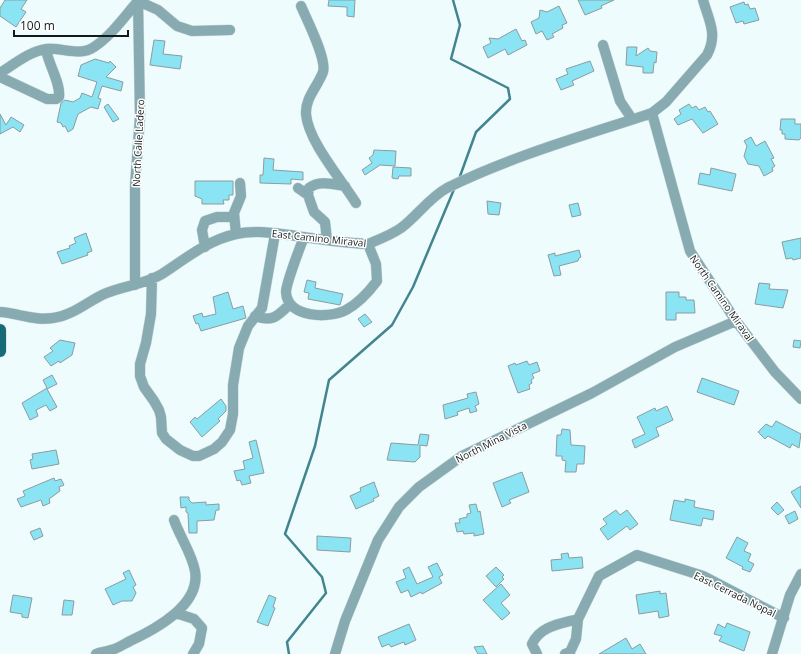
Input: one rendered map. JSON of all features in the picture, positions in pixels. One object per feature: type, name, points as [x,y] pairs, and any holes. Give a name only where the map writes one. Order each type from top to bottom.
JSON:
[{"type":"street","points":[[0,73],[26,57],[46,49],[78,52],[93,48],[138,0],[158,10],[177,26],[207,32],[230,30]]},
{"type":"street","name":"North Calle Ladero","points":[[135,285],[135,186],[140,116],[138,0]]},
{"type":"street","points":[[652,113],[666,102],[706,55],[711,46],[713,33],[703,0]]},
{"type":"street","points":[[301,6],[323,61],[323,71],[306,106],[308,126],[317,144],[356,203]]},
{"type":"street","points":[[603,45],[620,101],[632,119]]},
{"type":"street","points":[[0,77],[47,99],[56,99],[59,97],[59,88],[49,65],[46,49]]},
{"type":"street","name":"East Camino Miraval","points":[[0,312],[11,313],[30,319],[54,318],[77,309],[103,295],[161,275],[184,258],[236,234],[259,232],[368,244],[385,238],[401,228],[444,190],[471,176],[506,162],[652,113]]},
{"type":"street","name":"North Camino Miraval","points":[[652,113],[690,251],[736,321],[775,372],[801,399]]},
{"type":"street","points":[[327,240],[325,222],[314,212],[308,195],[309,188],[315,183],[345,186]]},
{"type":"street","points":[[236,234],[234,217],[241,196],[240,184]]},
{"type":"street","points":[[298,188],[308,195]]},
{"type":"street","points":[[205,247],[202,230],[205,222],[217,217],[234,217]]},
{"type":"street","points":[[152,278],[151,314],[146,343],[140,364],[140,376],[144,387],[154,400],[158,410],[162,433],[166,440],[180,450],[193,456],[206,453],[228,436],[233,414],[232,385],[239,348],[244,334],[255,316],[262,308],[275,234]]},
{"type":"street","points":[[304,237],[286,291],[289,305],[299,312],[331,316],[346,310],[366,296],[377,281],[376,264],[368,244]]},
{"type":"street","points":[[255,316],[267,320],[276,317],[289,305]]},
{"type":"street","name":"North Mina Vista","points":[[335,654],[345,621],[378,540],[399,507],[423,483],[462,456],[597,390],[664,353],[736,321]]},
{"type":"street","points":[[96,654],[112,650],[163,624],[176,613],[188,596],[194,584],[195,573],[193,563],[174,520]]},
{"type":"street","name":"East Cerrada Nopal","points":[[565,654],[570,652],[576,639],[578,619],[599,576],[637,554],[703,576],[784,618]]},
{"type":"street","points":[[772,654],[790,595],[801,574]]},
{"type":"street","points":[[176,613],[194,619],[202,628],[199,644],[193,654]]},
{"type":"street","points":[[537,654],[532,644],[536,636],[547,628],[578,619]]},
{"type":"building","points":[[5,0],[27,0],[21,9],[26,12],[16,27],[0,16],[0,8]]},
{"type":"building","points":[[329,0],[355,0],[354,17],[347,16],[347,7],[328,6]]},
{"type":"building","points":[[578,0],[614,0],[601,6],[602,8],[585,15]]},
{"type":"building","points":[[744,2],[745,5],[748,4],[750,9],[755,8],[759,20],[744,24],[743,21],[736,23],[730,7]]},
{"type":"building","points":[[559,6],[567,23],[562,25],[563,28],[552,34],[554,37],[547,40],[542,31],[536,34],[531,22],[539,18],[540,10],[547,12]]},
{"type":"building","points":[[516,29],[522,41],[525,40],[527,45],[508,55],[505,49],[488,58],[483,47],[491,43],[489,38],[498,39]]},
{"type":"building","points":[[154,40],[165,41],[163,54],[182,56],[180,69],[150,65]]},
{"type":"building","points":[[627,47],[637,47],[636,56],[648,48],[650,51],[657,52],[653,73],[643,73],[643,67],[626,65]]},
{"type":"building","points":[[95,59],[109,63],[110,61],[116,67],[106,77],[123,82],[121,91],[102,86],[98,98],[101,99],[98,109],[91,107],[78,114],[73,129],[68,132],[65,126],[63,127],[61,123],[57,122],[61,103],[65,100],[73,102],[80,98],[82,93],[92,97],[97,82],[78,76],[81,65]]},
{"type":"building","points":[[590,61],[594,71],[572,81],[574,85],[561,90],[556,79],[568,74],[566,69]]},
{"type":"building","points":[[108,104],[119,119],[113,122],[104,107]]},
{"type":"building","points":[[689,104],[692,108],[696,106],[699,110],[705,107],[708,112],[710,111],[718,124],[703,133],[692,119],[678,125],[674,119],[681,114],[679,110]]},
{"type":"building","points":[[0,114],[6,125],[11,117],[24,125],[20,132],[13,127],[0,134]]},
{"type":"building","points":[[781,119],[795,119],[795,124],[801,124],[801,138],[799,140],[785,139],[785,134],[782,134],[782,130],[780,130]]},
{"type":"building","points":[[751,137],[756,146],[765,141],[774,158],[771,159],[775,166],[772,168],[773,171],[764,176],[759,166],[748,164],[744,156],[747,146],[744,141]]},
{"type":"building","points":[[374,150],[396,151],[395,166],[380,165],[365,175],[362,170],[372,163],[369,158],[373,155]]},
{"type":"building","points":[[264,158],[274,159],[273,170],[303,172],[303,180],[291,179],[291,184],[260,183],[260,175],[263,175]]},
{"type":"building","points":[[393,167],[411,168],[411,176],[399,176],[398,179],[392,178]]},
{"type":"building","points":[[711,168],[736,174],[732,191],[698,184],[700,173],[710,175]]},
{"type":"building","points":[[195,181],[233,181],[233,195],[229,195],[229,200],[223,200],[224,204],[202,204],[202,199],[195,196]]},
{"type":"building","points":[[487,201],[501,203],[499,215],[488,214]]},
{"type":"building","points":[[578,203],[581,215],[572,217],[569,205]]},
{"type":"building","points":[[86,233],[92,251],[87,253],[88,255],[62,264],[57,252],[70,248],[69,246],[76,243],[74,238]]},
{"type":"building","points":[[801,238],[801,258],[793,260],[792,258],[786,259],[782,242]]},
{"type":"building","points":[[579,250],[581,257],[578,261],[559,266],[561,275],[554,276],[548,255],[555,253],[555,256]]},
{"type":"building","points":[[307,280],[316,282],[315,288],[343,294],[340,305],[308,299],[309,293],[304,292]]},
{"type":"building","points":[[759,283],[770,284],[769,289],[788,290],[783,308],[755,304]]},
{"type":"building","points":[[228,292],[233,309],[243,306],[246,318],[201,331],[193,316],[202,313],[203,317],[216,314],[213,297]]},
{"type":"building","points":[[666,292],[679,292],[679,297],[686,297],[686,300],[694,300],[695,313],[676,313],[676,320],[666,320]]},
{"type":"building","points":[[365,314],[372,322],[364,327],[358,319]]},
{"type":"building","points":[[60,340],[75,343],[72,355],[60,363],[59,361],[51,366],[44,357],[53,351],[50,348]]},
{"type":"building","points":[[794,340],[801,341],[800,348],[793,347]]},
{"type":"building","points":[[527,361],[529,365],[537,362],[540,371],[532,374],[534,378],[531,380],[532,383],[529,385],[530,389],[518,393],[508,366]]},
{"type":"building","points":[[52,375],[57,384],[47,389],[57,407],[50,411],[46,405],[36,410],[38,416],[30,420],[22,403],[47,388],[43,380]]},
{"type":"building","points":[[702,378],[739,391],[734,405],[697,392]]},
{"type":"building","points":[[476,392],[479,404],[475,406],[477,411],[470,413],[469,408],[457,412],[458,415],[445,419],[443,405],[468,398],[467,394]]},
{"type":"building","points":[[221,399],[226,406],[226,411],[218,419],[220,421],[202,437],[190,422],[195,417],[197,419]]},
{"type":"building","points":[[667,406],[673,420],[656,428],[659,436],[635,448],[632,440],[645,434],[637,417],[655,408],[656,411]]},
{"type":"building","points":[[776,421],[801,434],[799,448],[792,444],[790,448],[768,436],[765,439],[758,432],[766,424],[772,427]]},
{"type":"building","points":[[562,429],[570,430],[571,445],[585,446],[584,464],[577,464],[576,472],[565,472],[566,461],[562,460],[562,456],[556,456],[557,435],[561,435]]},
{"type":"building","points":[[420,434],[429,435],[427,446],[420,445],[420,457],[415,462],[387,460],[391,443],[418,445]]},
{"type":"building","points":[[256,440],[264,473],[249,476],[251,483],[242,485],[240,480],[237,481],[234,471],[245,469],[243,461],[253,458],[249,442]]},
{"type":"building","points":[[56,450],[59,464],[32,469],[30,460],[33,459],[32,454]]},
{"type":"building","points":[[522,472],[529,492],[509,500],[511,503],[502,507],[493,483]]},
{"type":"building","points":[[54,478],[55,481],[61,479],[64,485],[59,487],[60,491],[49,499],[50,503],[43,506],[41,500],[21,507],[17,499],[25,496],[23,491]]},
{"type":"building","points":[[374,482],[379,496],[373,499],[374,501],[356,509],[350,496],[361,491],[360,488]]},
{"type":"building","points":[[801,486],[801,508],[791,492]]},
{"type":"building","points":[[180,497],[189,497],[189,500],[192,503],[206,502],[206,505],[219,504],[219,510],[216,510],[214,520],[197,521],[197,533],[189,533],[188,513],[186,512],[186,507],[181,508]]},
{"type":"building","points":[[685,499],[695,501],[694,507],[714,511],[713,520],[703,518],[701,526],[670,520],[674,500],[685,502]]},
{"type":"building","points":[[777,502],[784,510],[778,515],[771,508]]},
{"type":"building","points":[[476,504],[478,512],[480,511],[484,534],[474,536],[474,533],[464,534],[463,531],[457,532],[455,523],[460,523],[459,519],[467,517],[467,514],[471,513],[469,505]]},
{"type":"building","points":[[616,510],[620,515],[627,510],[638,524],[630,530],[627,526],[608,540],[600,529],[607,524],[603,519]]},
{"type":"building","points":[[795,511],[798,519],[789,524],[785,516]]},
{"type":"building","points":[[40,528],[43,536],[34,540],[30,532]]},
{"type":"building","points":[[317,536],[351,538],[350,552],[317,550]]},
{"type":"building","points":[[737,537],[748,543],[744,551],[751,554],[748,561],[754,564],[750,572],[742,569],[743,567],[726,558]]},
{"type":"building","points":[[568,553],[569,558],[582,557],[583,568],[552,571],[551,560],[562,559],[561,554]]},
{"type":"building","points":[[437,563],[443,575],[439,577],[442,583],[422,594],[421,592],[411,597],[408,590],[401,593],[396,582],[406,578],[403,570],[409,567],[417,584],[433,577],[428,567]]},
{"type":"building","points":[[496,567],[504,575],[502,577],[504,579],[496,587],[486,576]]},
{"type":"building","points":[[129,570],[136,585],[133,587],[136,593],[132,601],[122,601],[113,605],[105,589],[126,579],[123,573]]},
{"type":"building","points":[[501,584],[510,595],[501,603],[510,613],[502,620],[483,600]]},
{"type":"building","points":[[660,591],[660,594],[666,593],[669,616],[659,618],[658,611],[639,614],[636,595]]},
{"type":"building","points":[[13,595],[32,598],[28,618],[22,617],[22,614],[10,612]]},
{"type":"building","points":[[269,595],[276,598],[273,607],[275,608],[268,626],[257,622]]},
{"type":"building","points":[[64,600],[74,601],[72,615],[62,615]]},
{"type":"building","points":[[727,623],[750,632],[744,651],[719,641],[722,636],[714,634],[718,624],[725,628]]},
{"type":"building","points":[[409,624],[416,640],[405,645],[404,642],[391,647],[389,644],[382,647],[378,637]]},
{"type":"building","points":[[626,638],[632,649],[640,644],[646,654],[599,654]]},
{"type":"building","points":[[483,646],[487,654],[478,654],[474,647]]},
{"type":"waterway","points":[[453,0],[460,25],[451,59],[508,88],[510,99],[476,132],[459,179]]},
{"type":"waterway","points":[[289,654],[287,642],[326,593],[322,577],[285,534],[315,446],[329,380],[392,325],[413,287],[455,187]]}]
